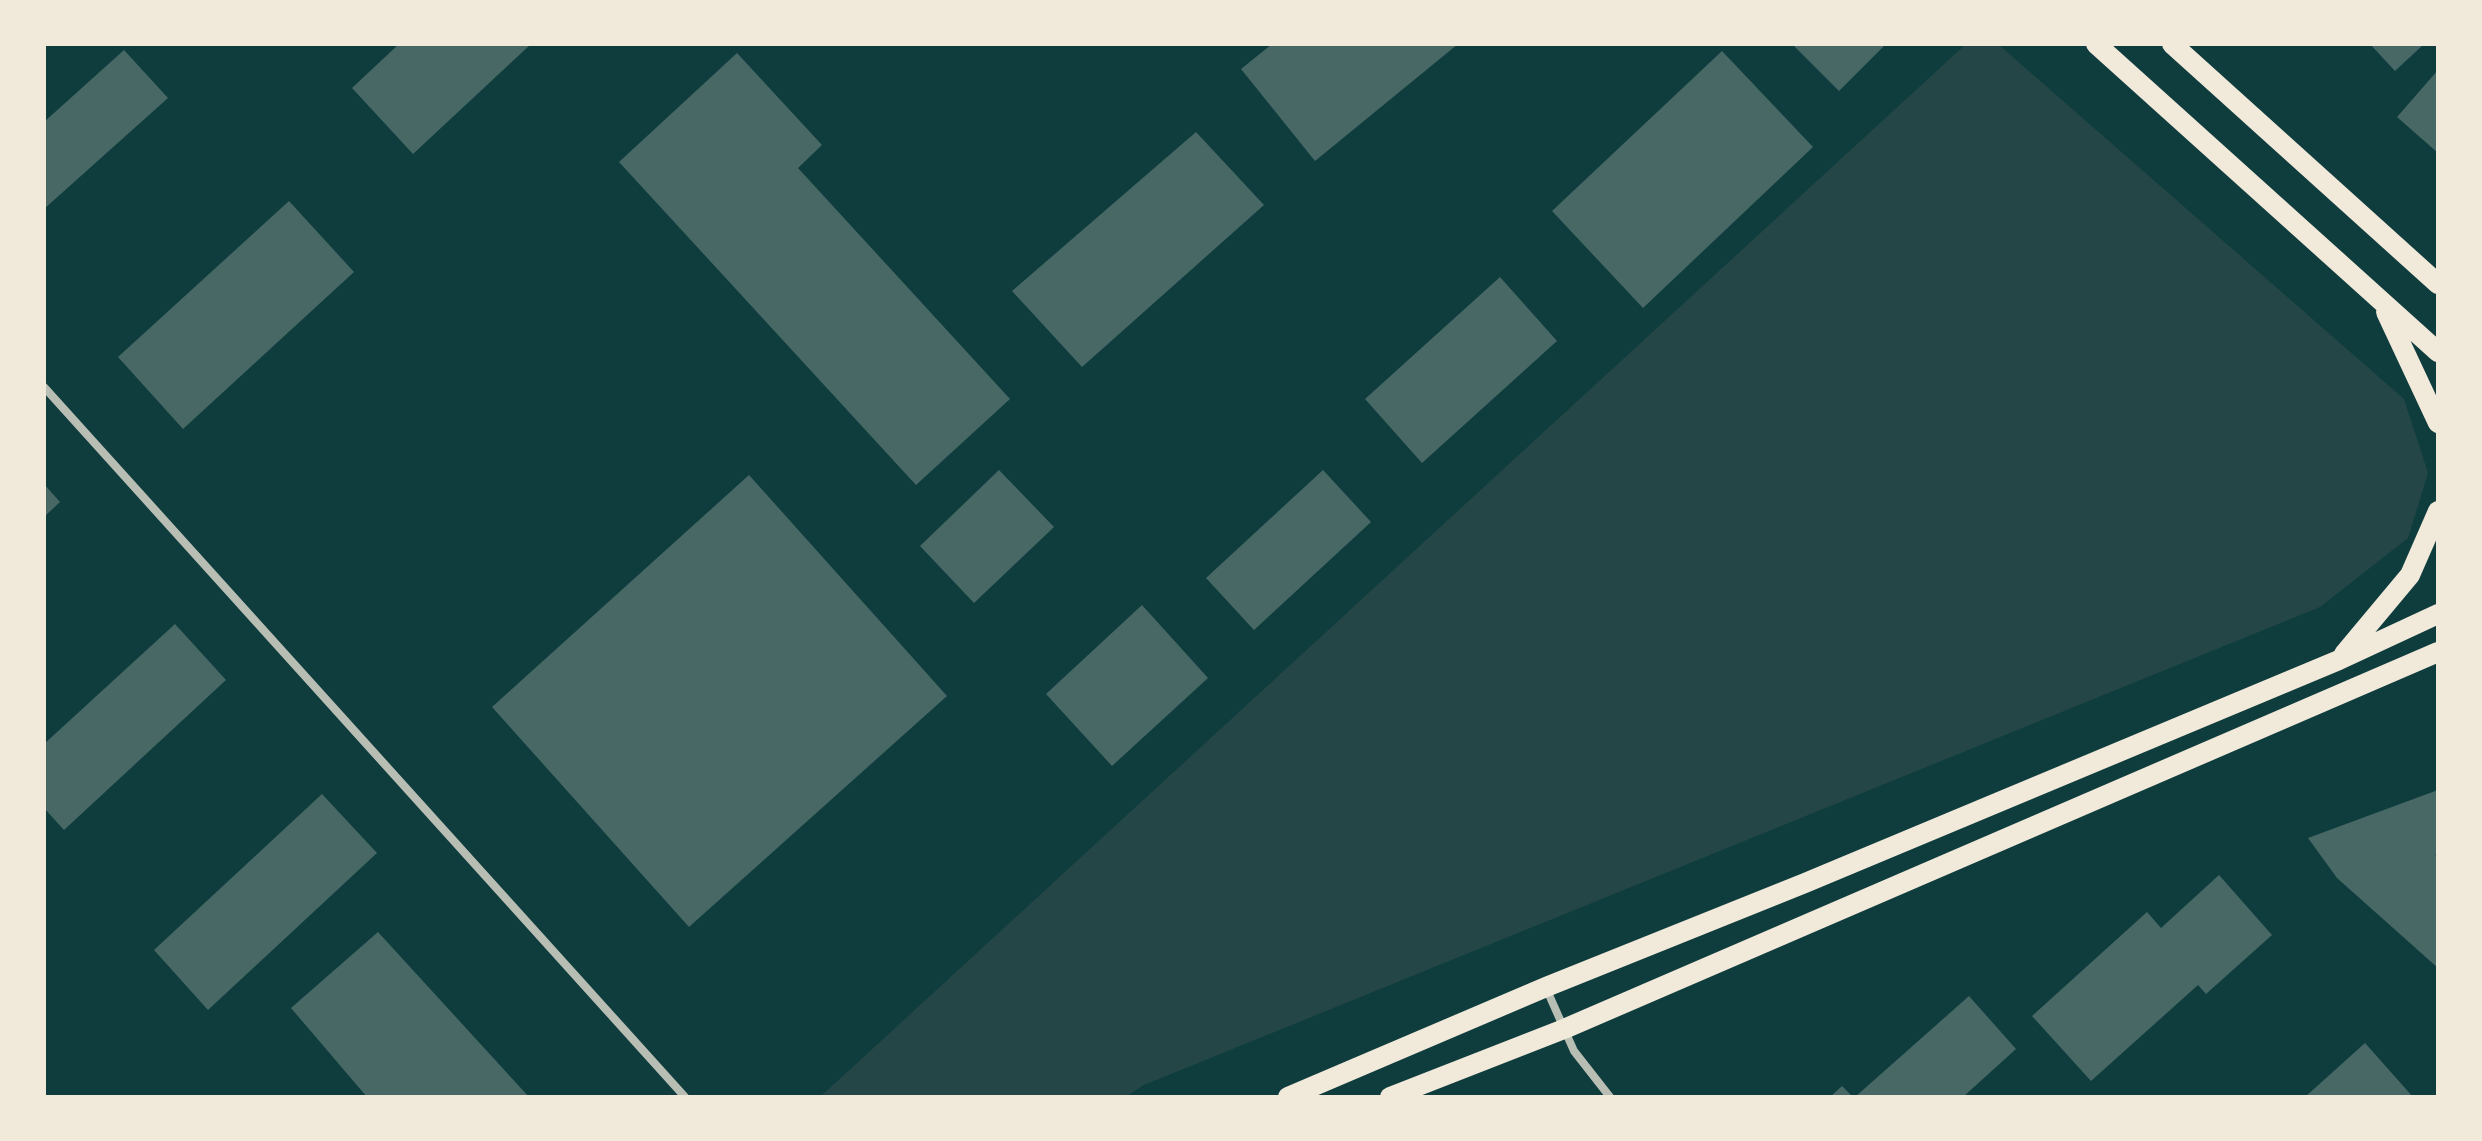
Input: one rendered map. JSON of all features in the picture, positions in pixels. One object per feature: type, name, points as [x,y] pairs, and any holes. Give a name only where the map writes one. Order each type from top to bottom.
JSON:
[{"type":"main road","points":[[2096,44],[2438,352]]},
{"type":"main road","points":[[2172,44],[2438,284]]},
{"type":"main road","points":[[2381,302],[2438,423]]},
{"type":"main road","points":[[2339,660],[2410,575],[2438,511]]},
{"type":"main road","points":[[1288,1097],[1546,987],[1805,883],[2339,660],[2438,614]]},
{"type":"main road","points":[[1390,1097],[1564,1029],[2432,656]]},
{"type":"street","points":[[44,387],[685,1097]]},
{"type":"street","points":[[1546,987],[1574,1051],[1610,1097]]},
{"type":"shaded area","points":[[1966,44],[1998,44],[2404,399],[2428,473],[2408,538],[2320,607],[1144,1085],[1125,1097],[820,1097]]},
{"type":"building","points":[[399,44],[531,44],[413,154],[352,88]]},
{"type":"building","points":[[1272,44],[1458,44],[1315,161],[1241,69]]},
{"type":"building","points":[[1792,44],[1886,44],[1839,91]]},
{"type":"building","points":[[2370,44],[2424,44],[2395,71]]},
{"type":"building","points":[[124,50],[168,98],[44,209],[44,122]]},
{"type":"building","points":[[1722,51],[1813,147],[1643,308],[1552,211]]},
{"type":"building","points":[[737,53],[822,145],[798,168],[1010,399],[916,485],[619,162]]},
{"type":"building","points":[[2438,70],[2438,153],[2397,117]]},
{"type":"building","points":[[1196,132],[1264,205],[1082,367],[1012,291]]},
{"type":"building","points":[[289,201],[354,272],[183,429],[118,357]]},
{"type":"building","points":[[1500,277],[1557,341],[1422,463],[1365,399]]},
{"type":"building","points":[[999,470],[1054,527],[974,603],[920,546]]},
{"type":"building","points":[[1323,470],[1371,522],[1254,630],[1206,578]]},
{"type":"building","points":[[749,475],[947,696],[689,927],[492,707]]},
{"type":"building","points":[[44,484],[60,502],[44,517]]},
{"type":"building","points":[[1142,605],[1208,678],[1112,766],[1046,694]]},
{"type":"building","points":[[175,624],[226,680],[64,830],[44,808],[44,744]]},
{"type":"building","points":[[2438,790],[2438,854],[2435,855],[2438,857],[2438,968],[2337,878],[2308,838]]},
{"type":"building","points":[[322,794],[377,853],[208,1010],[154,950]]},
{"type":"building","points":[[2219,875],[2272,935],[2206,994],[2198,985],[2091,1081],[2032,1016],[2147,912],[2161,928]]},
{"type":"building","points":[[378,932],[529,1097],[367,1097],[291,1008]]},
{"type":"building","points":[[1969,996],[2016,1049],[1963,1097],[1855,1097]]},
{"type":"building","points":[[2365,1043],[2413,1097],[2305,1097]]},
{"type":"building","points":[[1842,1086],[1853,1097],[1830,1097]]}]
